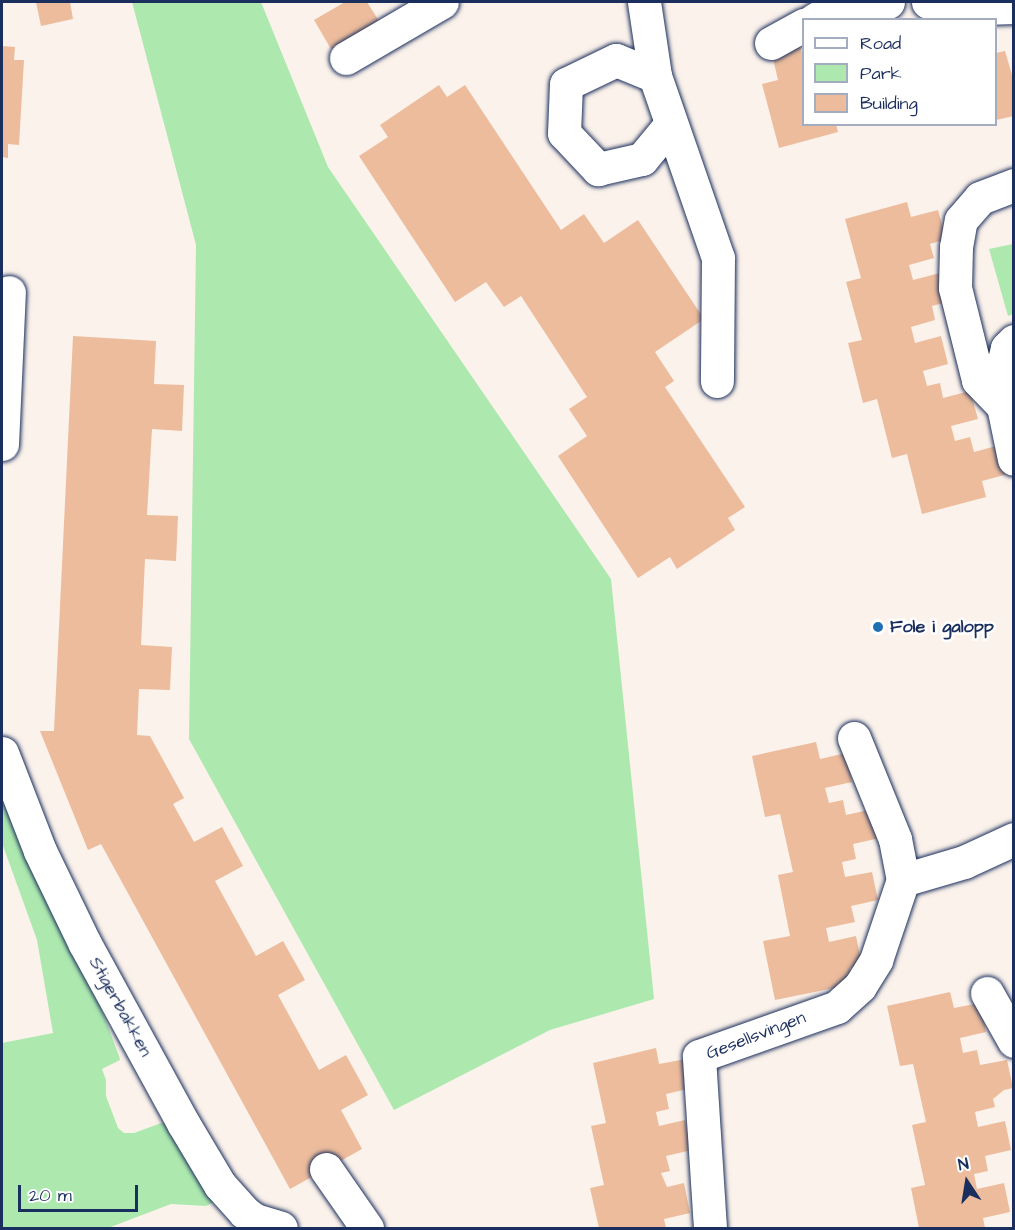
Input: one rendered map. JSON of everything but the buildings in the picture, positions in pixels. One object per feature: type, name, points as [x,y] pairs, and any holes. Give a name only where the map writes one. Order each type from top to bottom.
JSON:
[{"type":"street","points":[[346,58],[442,2]]},
{"type":"street","points":[[644,2],[655,76],[718,258],[717,381]]},
{"type":"street","points":[[818,18],[842,4],[888,2]]},
{"type":"street","points":[[928,2],[984,8],[1014,7]]},
{"type":"street","points":[[771,43],[802,26]]},
{"type":"street","points":[[655,76],[616,60],[566,84],[564,133],[598,169],[642,159],[671,124]]},
{"type":"street","points":[[1003,406],[978,380],[954,288],[956,247],[961,220],[980,198],[1014,185]]},
{"type":"street","points":[[2,444],[9,292]]},
{"type":"street","points":[[1014,341],[1007,348],[1000,377],[1003,406],[1014,459]]},
{"type":"street","points":[[854,738],[894,839],[903,880],[964,862],[1014,839]]},
{"type":"street","name":"Stigerbakken","points":[[2,753],[40,851],[86,944],[183,1123],[220,1185],[244,1212],[255,1220],[280,1228]]},
{"type":"street","name":"Gesellsvingen","points":[[710,1228],[699,1056],[837,1006],[860,986],[876,960],[903,880]]},
{"type":"street","points":[[987,993],[1014,1041]]},
{"type":"street","points":[[326,1169],[367,1228]]},
{"type":"green space","points":[[132,2],[261,2],[328,167],[611,579],[654,999],[550,1030],[394,1110],[189,739],[196,245]]},
{"type":"green space","points":[[1013,244],[1013,314],[1008,316],[989,249]]},
{"type":"green space","points":[[2,783],[95,992],[119,1056],[120,1060],[102,1069],[106,1080],[106,1096],[118,1128],[124,1133],[134,1133],[164,1122],[218,1200],[206,1206],[171,1204],[108,1228],[2,1228],[2,1043],[53,1033],[37,940],[2,843]]},
{"type":"place","name":"Fole i galopp","points":[[878,627]]}]
